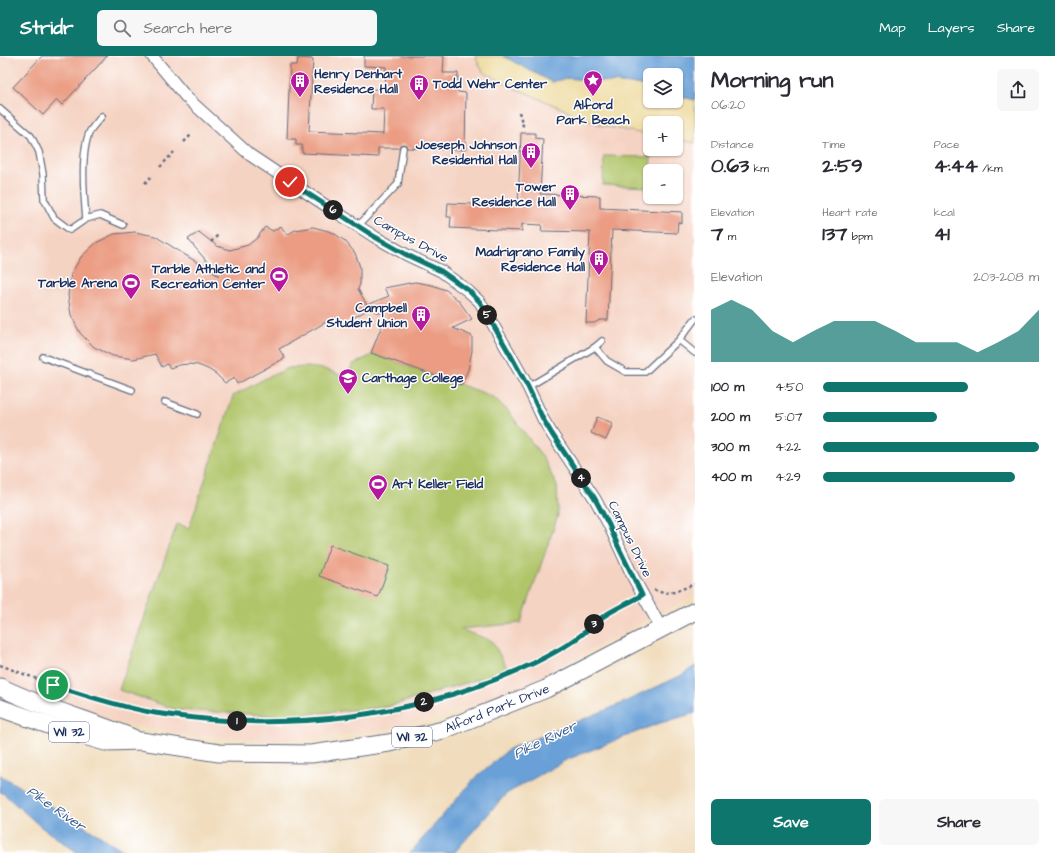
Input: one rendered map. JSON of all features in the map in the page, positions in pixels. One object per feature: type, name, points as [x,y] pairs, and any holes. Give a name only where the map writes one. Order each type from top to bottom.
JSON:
[{"type":"main road","name":"Alford Park Drive","points":[[0,708],[57,728],[105,742],[141,741],[219,753],[311,754],[389,743],[443,730],[546,689],[695,611]]},
{"type":"main road","name":"Alford Park Drive","points":[[0,687],[20,696],[105,726],[141,741]]},
{"type":"street","name":"Campus Drive","points":[[152,56],[186,97],[250,155],[358,226],[407,255],[441,271],[468,290],[480,302],[500,335],[528,387],[543,419],[599,506],[642,595],[661,628]]},
{"type":"lane","points":[[0,109],[31,136],[39,152],[43,174],[44,199],[54,218],[70,230],[86,219],[100,215],[123,225]]},
{"type":"lane","points":[[86,219],[84,191],[85,149],[90,132],[102,116]]},
{"type":"lane","points":[[358,226],[398,184],[403,148]]},
{"type":"lane","points":[[595,347],[607,361],[626,372],[645,372],[679,340],[695,319]]},
{"type":"lane","points":[[679,340],[695,353]]},
{"type":"lane","points":[[528,387],[595,347],[602,341]]},
{"type":"lane","points":[[43,358],[132,390]]},
{"type":"lane","points":[[165,402],[198,414]]},
{"type":"path","points":[[519,112],[524,129]]},
{"type":"path","points":[[184,142],[190,136]]},
{"type":"path","points":[[160,167],[174,152]]},
{"type":"path","points":[[145,183],[151,177]]},
{"type":"path","points":[[211,242],[218,235]]},
{"type":"path","points":[[0,665],[53,685],[105,701],[154,713],[217,720],[272,722],[326,719],[381,712],[430,701],[467,690],[534,663],[567,645],[602,618],[642,595],[654,590],[663,593],[674,592],[695,584]]},
{"type":"shaded area","name":"Carthage College","points":[[0,56],[475,56],[483,72],[510,86],[603,126],[643,134],[643,156],[683,156],[683,140],[695,143],[695,594],[528,684],[442,715],[382,730],[274,741],[182,734],[111,721],[65,720],[0,697]]},
{"type":"green space","points":[[604,156],[651,157],[651,164],[643,164],[643,187],[603,185]]},
{"type":"green space","name":"Art Keller Field","points":[[374,354],[495,398],[508,411],[542,456],[557,486],[558,515],[521,623],[460,629],[492,641],[508,670],[387,707],[285,716],[177,710],[119,690],[177,524],[189,528],[233,396],[266,378],[289,368],[307,367],[324,369],[348,378],[352,365]]},
{"type":"sand","name":"Alford Park Beach","points":[[475,56],[503,56],[552,82],[566,78],[643,85],[643,108],[683,108],[683,97],[695,100],[695,143],[683,140],[683,116],[643,116],[643,134],[603,126],[510,86],[483,72]]},
{"type":"water","points":[[503,56],[695,56],[695,100],[683,97],[683,68],[643,68],[643,85],[566,78],[552,82]]},
{"type":"water","name":"Pike River","points":[[695,666],[695,713],[657,724],[566,760],[506,794],[454,853],[410,853],[476,777],[509,749],[618,705],[682,675]]},
{"type":"water","points":[[0,775],[128,853],[78,853],[41,827],[0,792]]},
{"type":"building","points":[[42,56],[107,56],[62,105],[57,100],[43,115],[13,87]]},
{"type":"building","name":"Todd Wehr Center","points":[[364,56],[444,56],[443,73],[458,73],[458,92],[466,93],[465,150],[407,148],[406,145],[403,144],[400,145],[399,148],[378,148],[378,157],[302,153],[302,145],[296,145],[296,139],[287,139],[290,65],[297,65],[298,58],[313,59],[309,131],[383,134],[384,109],[371,109],[372,89],[385,90],[386,67],[364,66]]},
{"type":"building","points":[[521,133],[535,133],[535,138],[543,139],[540,194],[600,196],[600,208],[682,212],[682,223],[678,222],[677,233],[612,230],[608,320],[586,323],[590,232],[541,231],[542,225],[522,224],[522,231],[450,228],[451,217],[447,217],[448,203],[518,206]]},
{"type":"building","points":[[281,226],[287,235],[295,230],[313,227],[332,232],[345,241],[355,253],[360,267],[360,284],[358,289],[367,305],[389,296],[384,288],[415,282],[432,285],[446,290],[459,301],[472,319],[453,328],[472,336],[472,351],[468,370],[461,385],[371,353],[386,315],[369,309],[337,327],[333,318],[279,349],[285,358],[237,384],[234,378],[225,383],[216,374],[198,365],[188,364],[170,368],[167,364],[162,367],[155,354],[134,359],[113,356],[94,347],[80,333],[71,315],[68,295],[71,274],[81,257],[96,243],[114,234],[135,232],[155,236],[219,276],[188,239],[199,232],[217,246],[230,250],[248,245],[257,238],[265,227],[273,231]]},
{"type":"building","points":[[597,417],[613,423],[606,440],[591,433]]},
{"type":"building","points":[[330,545],[389,566],[378,597],[319,576]]},
{"type":"place","name":"Alford Park Beach","points":[[593,97]]},
{"type":"place","name":"Henry Denhart Residence Hall","points":[[300,98]]},
{"type":"place","name":"Todd Wehr Center","points":[[419,101]]},
{"type":"place","name":"Joeseph Johnson Residential Hall","points":[[531,169]]},
{"type":"place","name":"Tower Residence Hall","points":[[570,211]]},
{"type":"place","name":"Madrigrano Family Residence Hall","points":[[599,276]]},
{"type":"place","name":"Tarble Athletic and Recreation Center","points":[[279,293]]},
{"type":"place","name":"Tarble Arena","points":[[131,300]]},
{"type":"place","name":"Campbell Student Union","points":[[421,332]]},
{"type":"place","name":"Carthage College","points":[[348,395]]},
{"type":"place","name":"Art Keller Field","points":[[378,501]]},
{"type":"route","points":[[53,685],[105,701],[154,713],[217,720],[272,722],[326,719],[381,712],[430,701],[467,690],[534,663],[567,645],[602,618],[642,595],[595,499],[543,419],[528,387],[480,302],[468,290],[441,271],[407,255],[375,237],[290,182]]}]
